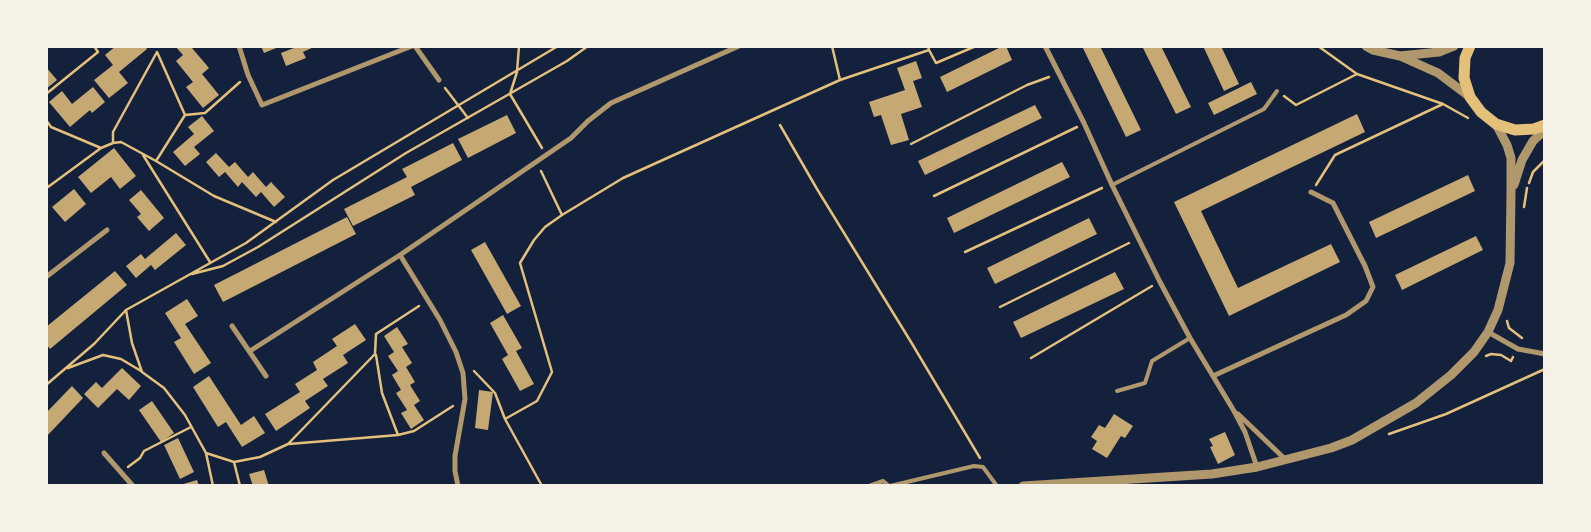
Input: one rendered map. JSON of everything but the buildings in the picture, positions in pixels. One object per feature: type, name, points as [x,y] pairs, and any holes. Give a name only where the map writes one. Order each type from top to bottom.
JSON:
[{"type":"main road","points":[[1470,46],[1465,58],[1464,78],[1470,97],[1481,112],[1496,124],[1515,130],[1534,129],[1545,125]]},
{"type":"street","points":[[239,46],[248,75],[262,105],[413,46],[439,80]]},
{"type":"street","points":[[250,351],[400,255],[571,138],[610,103],[739,46]]},
{"type":"street","points":[[1045,46],[1160,282],[1190,338],[1234,410],[1248,440],[1257,467]]},
{"type":"street","points":[[1366,46],[1373,50],[1400,56],[1438,73],[1470,97]]},
{"type":"street","points":[[1400,56],[1439,52],[1454,46]]},
{"type":"street","points":[[1023,486],[1212,474],[1257,467],[1332,448],[1352,440],[1416,404],[1451,375],[1474,352],[1488,332],[1498,310],[1510,263],[1511,193],[1510,158],[1507,145],[1496,124]]},
{"type":"street","points":[[1511,193],[1522,160],[1533,141],[1545,130]]},
{"type":"street","points":[[1213,376],[1346,315],[1366,301],[1373,287],[1365,266],[1333,203],[1311,192]]},
{"type":"street","points":[[46,277],[107,230]]},
{"type":"street","points":[[400,255],[440,320],[456,352],[463,373],[464,399],[454,471],[458,486]]},
{"type":"street","points":[[232,326],[266,376]]},
{"type":"street","points":[[1488,332],[1518,349],[1545,354]]},
{"type":"street","points":[[1234,410],[1286,460]]},
{"type":"street","points":[[104,454],[134,486]]},
{"type":"lane","points":[[1112,185],[1264,109],[1278,91]]},
{"type":"lane","points":[[1117,391],[1145,382],[1152,361],[1190,338]]},
{"type":"lane","points":[[869,486],[883,481],[890,486],[974,466],[983,467],[997,486]]},
{"type":"path","points":[[46,94],[98,52],[94,46]]},
{"type":"path","points":[[519,46],[517,72],[510,94],[546,155]]},
{"type":"path","points":[[46,385],[94,344],[126,310],[246,243],[333,180],[558,46]]},
{"type":"path","points":[[185,276],[223,266],[258,247],[406,153],[567,61],[588,46]]},
{"type":"path","points":[[832,46],[840,80]]},
{"type":"path","points":[[505,419],[537,400],[552,372],[520,263],[534,240],[545,227],[623,178],[840,80],[929,48],[936,64],[976,46]]},
{"type":"path","points":[[1311,192],[1335,155],[1443,104],[1357,74],[1318,46]]},
{"type":"path","points":[[113,143],[114,132],[157,52],[185,115]]},
{"type":"path","points":[[911,144],[1027,85],[1059,73]]},
{"type":"path","points":[[1278,91],[1296,105],[1357,74]]},
{"type":"path","points":[[185,115],[204,113],[248,75]]},
{"type":"path","points":[[439,80],[468,118]]},
{"type":"path","points":[[156,161],[185,115]]},
{"type":"path","points":[[46,120],[51,127],[102,148]]},
{"type":"path","points":[[934,196],[1084,123]]},
{"type":"path","points":[[780,125],[817,190],[977,452],[983,467]]},
{"type":"path","points":[[46,184],[48,187],[102,148],[121,142],[214,196],[276,222]]},
{"type":"path","points":[[142,154],[210,263]]},
{"type":"path","points":[[1524,212],[1527,186],[1533,172],[1545,160]]},
{"type":"path","points":[[536,162],[562,215]]},
{"type":"path","points":[[965,252],[1101,188],[1112,185]]},
{"type":"path","points":[[1000,306],[1139,238]]},
{"type":"path","points":[[1031,358],[1160,282]]},
{"type":"path","points":[[398,435],[382,393],[375,354],[376,334],[427,300]]},
{"type":"path","points":[[126,310],[132,344],[142,372]]},
{"type":"path","points":[[1483,357],[1491,354],[1501,355],[1511,361],[1524,339],[1509,328],[1506,315]]},
{"type":"path","points":[[456,352],[495,393],[505,419],[542,486]]},
{"type":"path","points":[[288,444],[375,354]]},
{"type":"path","points":[[66,369],[103,355],[121,359],[164,388],[185,415],[206,453],[213,486]]},
{"type":"path","points":[[1378,438],[1446,414],[1545,369]]},
{"type":"path","points":[[206,453],[234,462],[260,457],[288,444],[398,435],[414,431],[464,399]]},
{"type":"path","points":[[121,472],[140,458],[144,451],[191,427]]},
{"type":"path","points":[[1374,428],[1378,438]]},
{"type":"path","points":[[1378,438],[1395,428]]},
{"type":"path","points":[[234,462],[240,486]]}]
